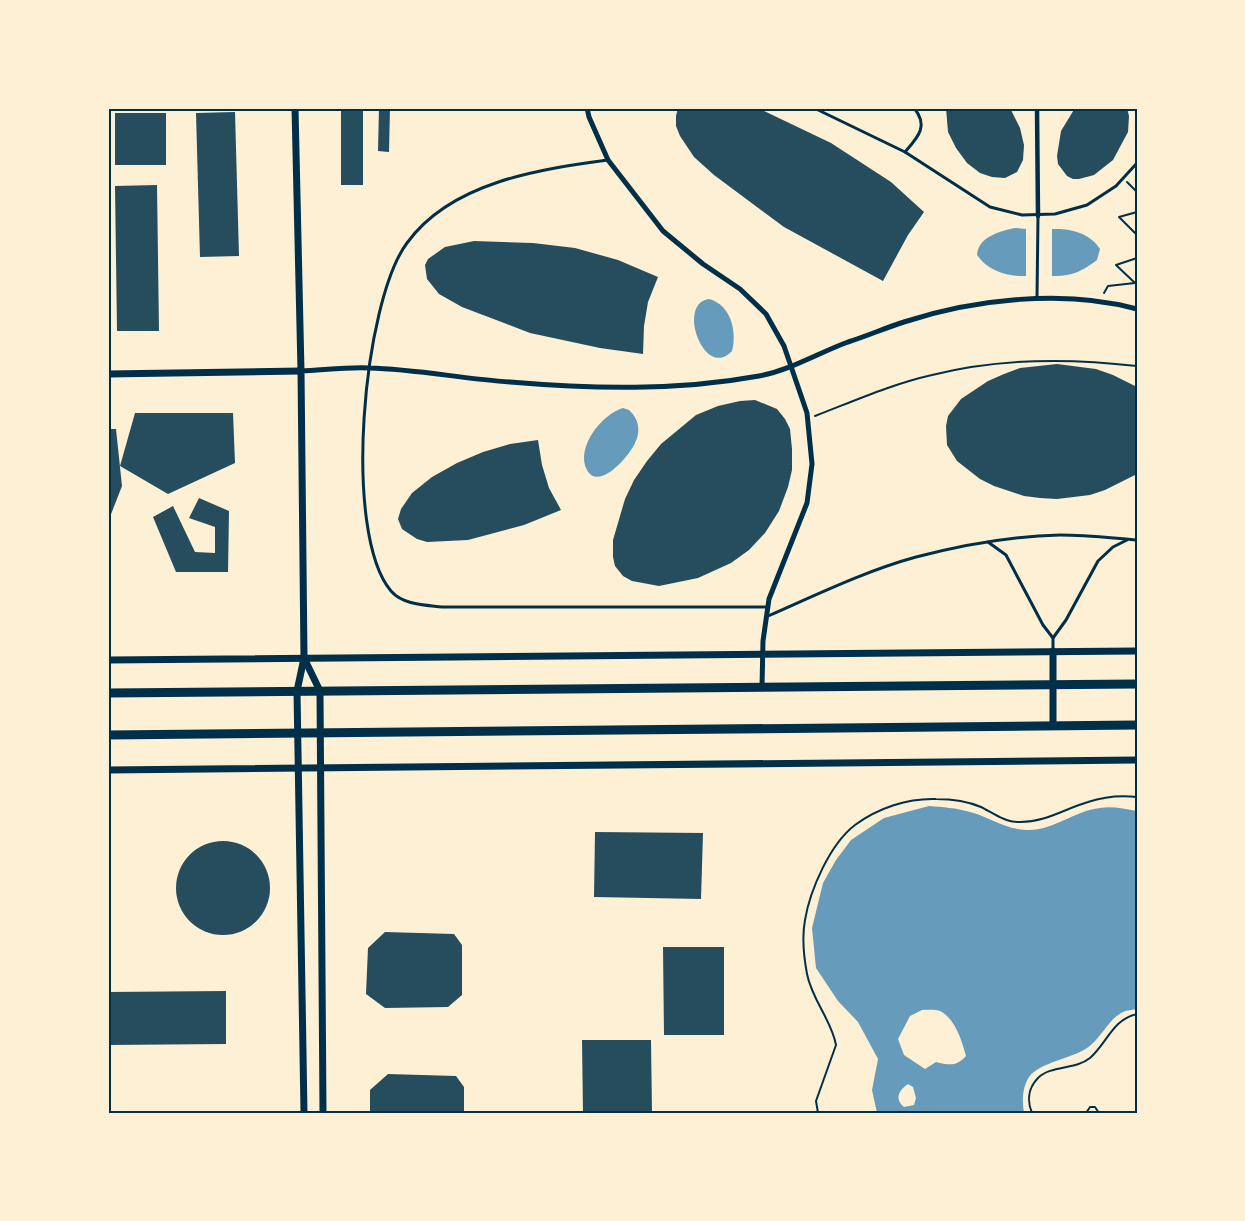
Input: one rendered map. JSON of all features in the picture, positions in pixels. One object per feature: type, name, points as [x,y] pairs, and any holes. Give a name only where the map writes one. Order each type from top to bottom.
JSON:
[{"type":"main road","points":[[108,693],[1137,684]]},
{"type":"main road","points":[[108,735],[1137,725]]},
{"type":"street","points":[[295,108],[304,658],[297,692],[304,1113]]},
{"type":"street","points":[[587,108],[608,160],[663,231],[703,264],[740,289],[766,314],[784,346],[792,367],[807,419],[812,464],[807,503],[767,607],[762,654],[762,687]]},
{"type":"street","points":[[1037,108],[1038,216]]},
{"type":"street","points":[[108,374],[369,368],[510,382],[611,388],[685,385],[760,375],[792,367],[838,346],[904,322],[981,304],[1037,299],[1099,303],[1137,309]]},
{"type":"street","points":[[1053,651],[1053,726]]},
{"type":"street","points":[[108,660],[1137,651]]},
{"type":"street","points":[[304,658],[320,691],[323,1113]]},
{"type":"street","points":[[108,770],[1137,760]]},
{"type":"lane","points":[[814,108],[905,152],[990,207],[1022,215],[1055,214],[1087,205],[1116,186],[1137,163]]},
{"type":"lane","points":[[905,152],[922,128],[921,117],[914,108]]},
{"type":"lane","points":[[608,160],[549,168],[508,179],[470,194],[452,204],[422,227],[407,243],[393,267],[384,295],[369,368],[364,422],[363,470],[367,519],[374,556],[381,577],[392,593],[406,601],[442,607],[767,607]]},
{"type":"lane","points":[[1037,299],[1038,216]]},
{"type":"lane","points":[[766,617],[879,570],[914,558],[988,542],[1057,535],[1137,540]]},
{"type":"lane","points":[[1053,638],[1066,620],[1098,561],[1113,547],[1129,539]]},
{"type":"lane","points":[[988,542],[1006,555],[1038,616],[1053,638],[1053,651]]},
{"type":"path","points":[[1123,178],[1137,192]]},
{"type":"path","points":[[1137,212],[1119,217],[1137,235]]},
{"type":"path","points":[[1099,303],[1108,286],[1135,283],[1116,265],[1137,258]]},
{"type":"path","points":[[807,419],[898,384],[963,368],[1056,360],[1137,366]]},
{"type":"path","points":[[818,1113],[816,1101],[836,1046],[835,1038],[817,1003],[807,975],[805,921],[824,867],[839,843],[854,826],[874,813],[915,800],[957,800],[1014,822],[1029,822],[1048,818],[1088,802],[1111,797],[1137,797]]},
{"type":"path","points":[[1032,1113],[1028,1100],[1030,1090],[1038,1077],[1088,1059],[1108,1038],[1116,1024],[1128,1016],[1137,1014]]},
{"type":"path","points":[[1086,1113],[1090,1107],[1095,1107],[1099,1113]]},
{"type":"water","points":[[1015,228],[1026,229],[1026,276],[999,272],[977,255],[978,249],[986,239]]},
{"type":"water","points":[[1052,229],[1066,229],[1091,239],[1100,249],[1097,260],[1076,272],[1052,276]]},
{"type":"water","points":[[709,299],[723,307],[733,327],[732,351],[722,358],[712,356],[704,349],[694,325],[695,313],[699,304]]},
{"type":"water","points":[[623,408],[629,410],[637,421],[638,434],[635,443],[614,469],[599,477],[592,476],[584,461],[588,442],[599,424],[615,411]]},
{"type":"water","points":[[929,806],[970,812],[1026,830],[1046,827],[1100,808],[1137,811],[1137,1009],[1118,1015],[1087,1048],[1034,1072],[1029,1077],[1024,1090],[1024,1113],[877,1113],[872,1090],[878,1059],[858,1022],[838,1001],[816,968],[812,928],[823,883],[836,860],[851,840],[884,818]],"holes":[[[922,1010],[940,1011],[947,1016],[958,1032],[966,1056],[962,1060],[952,1064],[936,1062],[925,1069],[904,1055],[898,1039],[910,1016]],[[908,1084],[913,1087],[916,1098],[914,1105],[904,1107],[898,1098],[902,1089]]]},
{"type":"building","points":[[341,108],[363,108],[363,185],[341,185]]},
{"type":"building","points":[[379,108],[390,108],[389,152],[378,151]]},
{"type":"building","points":[[678,108],[758,108],[831,143],[891,182],[924,212],[908,235],[883,281],[784,227],[714,175],[694,157],[680,136],[676,126]]},
{"type":"building","points":[[946,108],[1010,108],[1020,128],[1024,145],[1023,160],[1017,172],[1005,178],[992,177],[980,173],[967,163],[948,132]]},
{"type":"building","points":[[1075,108],[1127,108],[1129,116],[1128,132],[1113,160],[1094,175],[1079,179],[1067,176],[1058,164],[1057,156],[1061,131]]},
{"type":"building","points":[[235,112],[239,256],[200,257],[196,113]]},
{"type":"building","points":[[115,113],[166,113],[166,165],[115,165]]},
{"type":"building","points":[[157,185],[159,331],[117,331],[115,186]]},
{"type":"building","points":[[474,241],[533,243],[575,248],[618,260],[658,277],[648,302],[643,354],[600,348],[530,333],[462,307],[439,294],[427,279],[425,265],[428,259],[445,247]]},
{"type":"building","points":[[1057,364],[1096,369],[1137,387],[1137,474],[1090,495],[1057,499],[1040,498],[1024,496],[994,486],[980,479],[957,461],[947,445],[946,426],[948,416],[961,399],[988,381],[1020,368]]},
{"type":"building","points":[[755,400],[777,409],[785,419],[790,429],[792,449],[792,470],[788,487],[779,511],[765,533],[749,550],[731,563],[698,578],[659,586],[632,581],[623,576],[615,566],[613,540],[625,499],[647,461],[661,444],[696,415],[718,406]]},
{"type":"building","points":[[135,413],[233,413],[235,463],[168,494],[120,466]]},
{"type":"building","points":[[108,429],[116,429],[122,486],[108,522]]},
{"type":"building","points":[[538,440],[549,488],[561,510],[524,525],[468,540],[427,542],[417,539],[402,529],[398,519],[401,509],[412,493],[432,477],[483,452],[510,444]]},
{"type":"building","points":[[199,498],[229,511],[228,572],[176,572],[153,517],[173,506],[195,552],[215,553],[215,527],[189,518]]},
{"type":"building","points":[[595,832],[703,833],[701,899],[594,897]]},
{"type":"building","points":[[223,841],[241,845],[256,855],[266,870],[270,888],[266,906],[256,921],[241,931],[223,935],[205,931],[190,921],[180,906],[176,888],[180,870],[190,855],[205,845]]},
{"type":"building","points":[[385,932],[454,934],[462,945],[462,995],[448,1007],[385,1008],[366,994],[368,948]]},
{"type":"building","points":[[663,947],[724,947],[724,1035],[664,1035]]},
{"type":"building","points":[[226,991],[226,1044],[108,1045],[108,992]]},
{"type":"building","points":[[582,1040],[651,1040],[652,1113],[583,1113]]},
{"type":"building","points":[[388,1074],[456,1076],[464,1087],[464,1113],[370,1113],[370,1090]]}]
